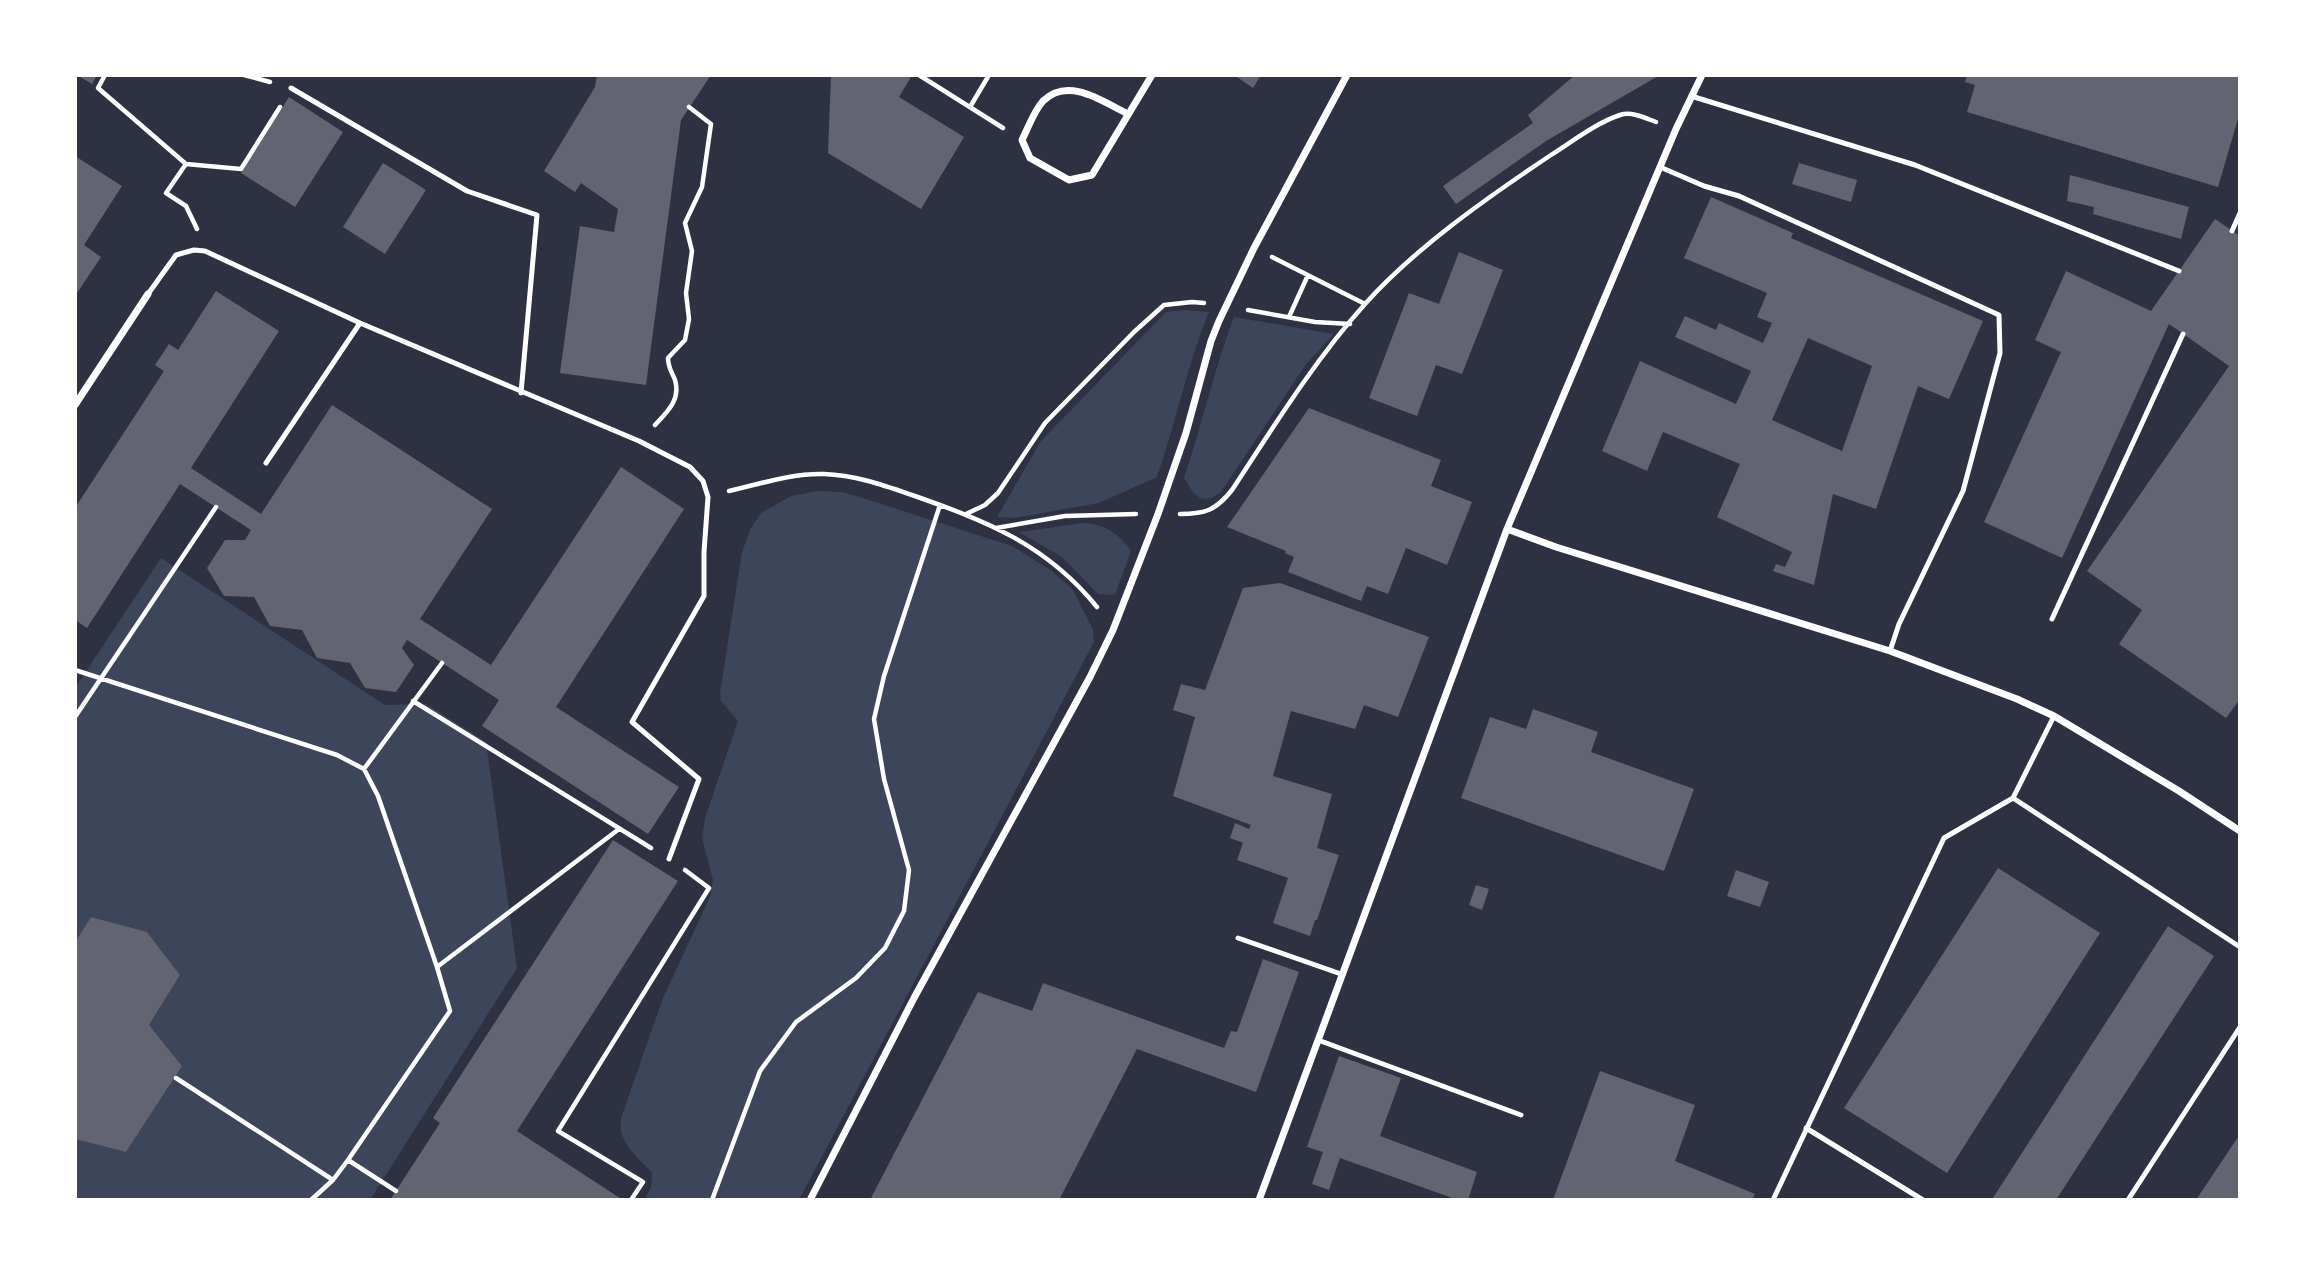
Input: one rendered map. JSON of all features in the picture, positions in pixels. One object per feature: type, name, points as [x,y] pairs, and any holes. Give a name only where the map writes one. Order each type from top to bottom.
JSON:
[{"type":"street","points":[[1128,114],[1082,91],[1059,91],[1043,102],[1022,139],[1030,158],[1069,180],[1092,175],[1152,75]]},
{"type":"street","points":[[810,1200],[914,998],[1113,630],[1186,433],[1211,341],[1225,306],[1347,75]]},
{"type":"street","points":[[1259,1200],[1507,529],[1676,129],[1702,75]]},
{"type":"street","points":[[75,405],[148,294]]},
{"type":"street","points":[[1507,529],[1556,547],[1890,652],[2017,699],[2054,716],[2240,831]]},
{"type":"lane","points":[[291,88],[467,191],[537,215],[521,393]]},
{"type":"lane","points":[[1691,96],[1915,164],[2179,271]]},
{"type":"lane","points":[[1660,167],[1704,186],[1738,196],[1999,315],[2000,353],[1963,491],[1899,624],[1890,652]]},
{"type":"lane","points":[[2232,231],[2240,213]]},
{"type":"lane","points":[[148,294],[176,255],[194,250],[205,251],[360,323],[639,441],[690,467],[703,481],[708,497],[704,596],[632,722],[699,779],[669,859]]},
{"type":"lane","points":[[266,463],[360,323]]},
{"type":"lane","points":[[2052,620],[2183,334]]},
{"type":"lane","points":[[1773,1200],[1944,838],[2013,798],[2054,716]]},
{"type":"lane","points":[[2013,798],[2240,947]]},
{"type":"lane","points":[[1238,938],[1341,974]]},
{"type":"lane","points":[[2128,1200],[2240,1027]]},
{"type":"lane","points":[[1318,1040],[1521,1115]]},
{"type":"lane","points":[[1806,1128],[1923,1200]]},
{"type":"path","points":[[105,75],[98,88],[186,164],[241,169],[291,88],[244,75]]},
{"type":"path","points":[[919,75],[1022,139]]},
{"type":"path","points":[[970,107],[989,75]]},
{"type":"path","points":[[639,441],[672,407],[677,395],[675,381],[668,368],[668,358],[685,340],[689,319],[686,293],[692,251],[685,223],[702,187],[710,124],[689,107]]},
{"type":"path","points":[[966,514],[985,505],[998,493],[1045,423],[1134,331],[1164,305],[1192,302],[1315,322],[1350,324],[1365,304],[1398,271],[1450,228],[1511,182],[1594,128],[1622,114],[1635,114],[1676,129]]},
{"type":"path","points":[[186,164],[166,193],[186,206],[197,227],[194,250]]},
{"type":"path","points":[[1254,248],[1365,304]]},
{"type":"path","points":[[1290,317],[1308,275]]},
{"type":"path","points":[[708,497],[789,477],[821,474],[868,481],[966,514],[1014,537],[1055,563],[1084,590],[1113,630]]},
{"type":"path","points":[[712,1200],[760,1071],[796,1022],[856,978],[885,948],[904,911],[909,870],[884,779],[874,719],[884,676],[940,505]]},
{"type":"path","points":[[75,717],[216,506]]},
{"type":"path","points":[[364,769],[442,663]]},
{"type":"path","points":[[75,670],[337,755],[364,769],[378,796],[450,1011],[348,1160],[333,1180],[312,1200]]},
{"type":"path","points":[[413,701],[669,859],[709,888],[558,1131],[643,1182],[631,1200]]},
{"type":"path","points":[[437,967],[619,829]]},
{"type":"path","points":[[176,1078],[333,1180]]},
{"type":"path","points":[[348,1160],[396,1191]]},
{"type":"shaded area","points":[[1166,312],[1209,312],[1157,477],[1099,503],[1014,518],[997,517],[1041,441]]},
{"type":"shaded area","points":[[1234,317],[1334,334],[1306,364],[1221,492],[1204,499],[1195,494],[1184,478]]},
{"type":"shaded area","points":[[818,491],[842,492],[1012,546],[1052,571],[1073,590],[1093,630],[1094,642],[799,1200],[644,1200],[651,1187],[652,1173],[625,1142],[621,1118],[663,998],[710,897],[713,880],[702,838],[705,818],[738,721],[721,701],[720,693],[742,552],[751,528],[761,513],[791,496]]},
{"type":"shaded area","points":[[1083,523],[1098,525],[1110,531],[1131,551],[1115,595],[1098,594],[1062,557],[1019,532]]},
{"type":"shaded area","points":[[161,558],[385,705],[426,704],[486,742],[517,968],[370,1200],[75,1200],[75,1139],[126,1152],[182,1066],[149,1025],[180,975],[148,933],[91,917],[75,942],[75,688]]},
{"type":"building","points":[[77,75],[97,75],[92,84]]},
{"type":"building","points":[[597,75],[711,75],[681,120],[646,385],[560,373],[580,226],[614,232],[618,209],[581,183],[575,192],[544,171],[595,87]]},
{"type":"building","points":[[831,75],[912,75],[899,97],[964,137],[921,209],[828,153]]},
{"type":"building","points":[[1234,75],[1261,75],[1253,88]]},
{"type":"building","points":[[1575,75],[1660,75],[1546,141],[1456,204],[1443,186],[1533,123],[1528,115]]},
{"type":"building","points":[[1967,75],[2240,75],[2240,112],[2218,187],[1967,112],[1975,85],[1965,82]]},
{"type":"building","points":[[289,97],[343,132],[295,207],[241,173]]},
{"type":"building","points":[[75,156],[122,186],[84,245],[101,257],[75,296]]},
{"type":"building","points":[[383,163],[426,190],[385,254],[343,227]]},
{"type":"building","points":[[1799,163],[1857,180],[1851,202],[1792,184]]},
{"type":"building","points":[[2070,175],[2189,207],[2181,239],[2093,214],[2094,207],[2067,201]]},
{"type":"building","points":[[1711,197],[1793,233],[1791,238],[1983,321],[1949,399],[1918,386],[1876,509],[1833,494],[1814,585],[1773,571],[1776,564],[1785,567],[1792,552],[1717,517],[1740,464],[1663,432],[1647,471],[1602,451],[1640,361],[1736,404],[1751,371],[1675,337],[1685,316],[1716,330],[1719,323],[1763,343],[1772,323],[1757,317],[1767,293],[1684,258]],"holes":[[[1808,338],[1872,366],[1842,451],[1772,420]]]},
{"type":"building","points":[[2215,219],[2240,236],[2240,699],[2226,718],[2119,644],[2142,610],[2087,571],[2229,366],[2169,324],[2062,558],[1984,522],[2061,352],[2035,340],[2066,271],[2151,311]]},
{"type":"building","points":[[1459,252],[1503,270],[1462,374],[1436,365],[1417,416],[1369,398],[1409,293],[1439,304]]},
{"type":"building","points":[[216,291],[279,331],[191,468],[261,514],[332,405],[492,509],[420,619],[491,665],[621,467],[684,509],[556,707],[679,787],[648,834],[482,726],[499,700],[407,640],[402,648],[414,665],[396,692],[365,688],[350,663],[317,658],[302,630],[270,626],[254,597],[224,596],[207,568],[225,540],[245,540],[251,530],[180,484],[87,628],[75,620],[75,508],[164,371],[155,365],[169,344],[178,350]]},
{"type":"building","points":[[1309,408],[1441,460],[1431,486],[1472,502],[1447,565],[1406,548],[1388,594],[1367,586],[1361,601],[1288,572],[1294,557],[1285,553],[1286,551],[1227,527]]},
{"type":"building","points":[[1280,583],[1429,637],[1398,717],[1364,705],[1355,729],[1291,711],[1273,776],[1332,794],[1317,848],[1339,855],[1310,936],[1273,923],[1288,878],[1237,860],[1243,843],[1230,838],[1235,823],[1249,829],[1251,825],[1173,796],[1195,717],[1173,710],[1181,684],[1205,690],[1243,588]]},
{"type":"building","points":[[1533,709],[1598,732],[1591,752],[1694,789],[1664,871],[1461,798],[1490,717],[1526,729]]},
{"type":"building","points":[[613,840],[678,881],[517,1131],[623,1200],[390,1200],[440,1123],[433,1118]]},
{"type":"building","points":[[1998,868],[2100,933],[1947,1173],[1844,1108]]},
{"type":"building","points":[[1736,870],[1769,882],[1760,907],[1727,896]]},
{"type":"building","points":[[1476,885],[1489,889],[1482,910],[1469,905]]},
{"type":"building","points":[[91,917],[147,932],[180,975],[149,1025],[182,1066],[126,1152],[75,1139],[75,942]]},
{"type":"building","points":[[2168,926],[2214,956],[2056,1200],[1996,1200],[1993,1198]]},
{"type":"building","points":[[1263,959],[1299,972],[1256,1092],[1137,1049],[1059,1200],[870,1200],[978,992],[1032,1011],[1043,983],[1224,1048],[1231,1031],[1237,1032]]},
{"type":"building","points":[[1339,1056],[1401,1078],[1380,1136],[1477,1172],[1468,1200],[1458,1200],[1340,1158],[1329,1190],[1312,1184],[1323,1152],[1307,1147]]},
{"type":"building","points":[[1600,1071],[1695,1105],[1675,1161],[1755,1194],[1752,1200],[1553,1200]]},
{"type":"building","points":[[2240,1134],[2240,1200],[2196,1200]]}]
